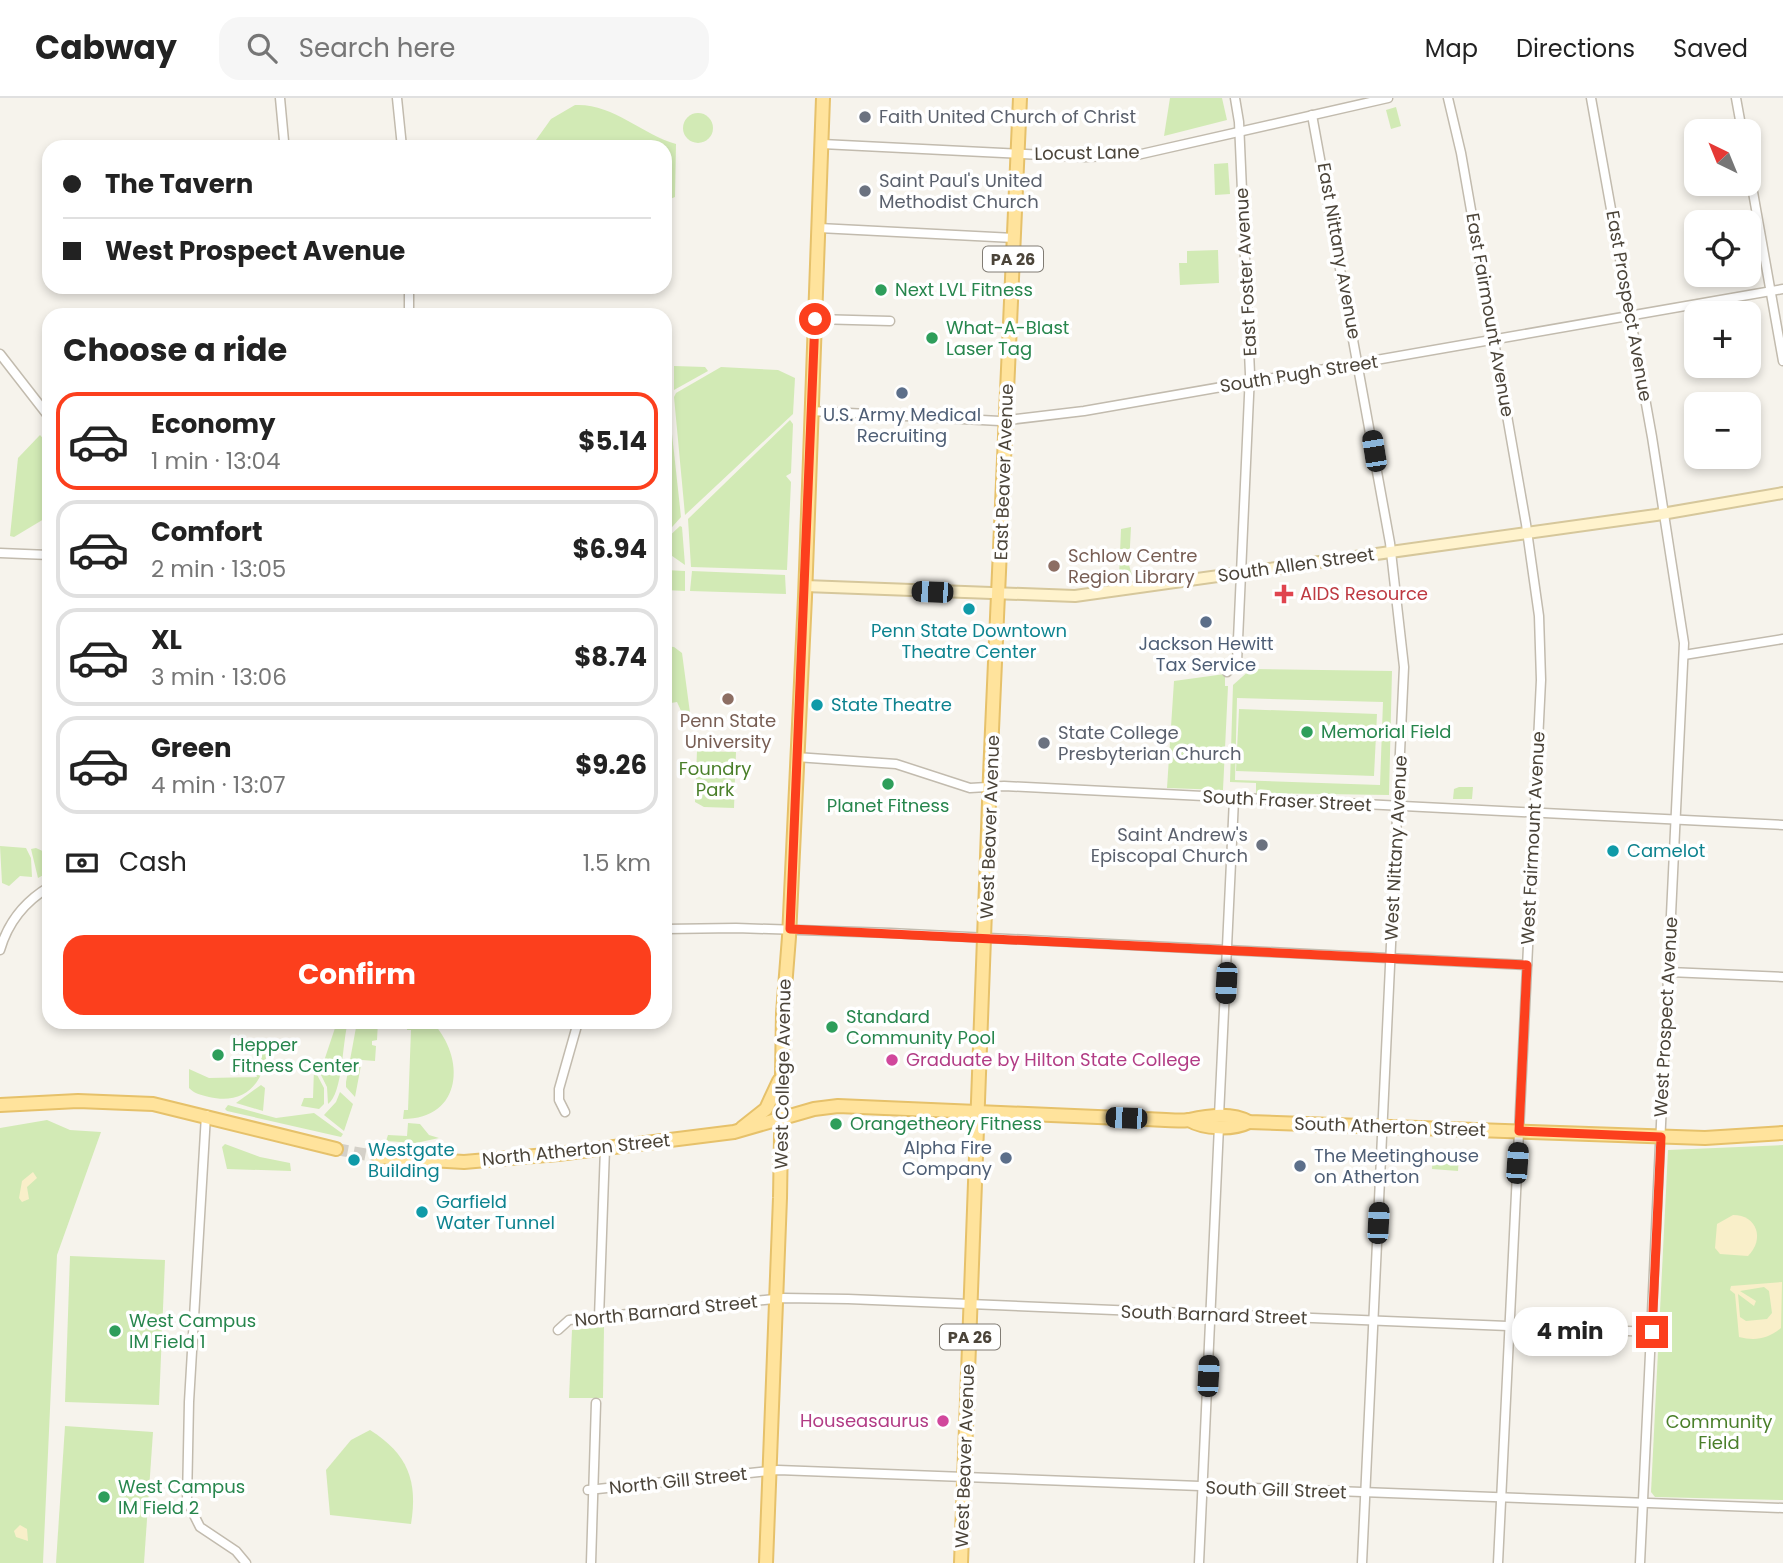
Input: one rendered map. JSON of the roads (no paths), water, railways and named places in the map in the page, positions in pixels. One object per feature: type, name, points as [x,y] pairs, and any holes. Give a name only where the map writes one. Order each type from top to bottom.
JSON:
[{"type":"main road","name":"West College Avenue","points":[[766,1563],[776,1299],[776,1121],[783,1067],[785,971],[790,929],[823,98]]},
{"type":"main road","name":"East Beaver Avenue","points":[[998,594],[1020,98]]},
{"type":"main road","name":"West Beaver Avenue","points":[[961,1563],[998,594]]},
{"type":"main road","points":[[734,1132],[766,1109],[783,1067]]},
{"type":"main road","points":[[0,1105],[78,1101],[135,1102],[206,1115],[336,1149]]},
{"type":"main road","name":"South Atherton Street","points":[[776,1121],[830,1106],[1189,1120],[1201,1115],[1219,1121],[1237,1117],[1249,1122],[1661,1137],[1721,1138],[1783,1133]]},
{"type":"main road","name":"North Atherton Street","points":[[379,1157],[464,1162],[734,1132],[776,1121]]},
{"type":"street","points":[[280,98],[284,140]]},
{"type":"street","points":[[397,98],[400,140]]},
{"type":"street","name":"East Foster Avenue","points":[[1227,671],[1234,668],[1237,662],[1250,382],[1239,131],[1235,98]]},
{"type":"street","name":"Locust Lane","points":[[822,144],[1084,157],[1136,155],[1388,98]]},
{"type":"street","name":"East Fairmount Avenue","points":[[1448,98],[1527,533]]},
{"type":"street","name":"East Prospect Avenue","points":[[1591,98],[1665,514]]},
{"type":"street","points":[[1736,98],[1740,119]]},
{"type":"street","name":"East Nittany Avenue","points":[[1312,115],[1391,552]]},
{"type":"street","points":[[1754,196],[1783,361]]},
{"type":"street","points":[[819,228],[1014,238]]},
{"type":"street","name":"South Pugh Street","points":[[811,411],[1006,421],[1086,411],[1783,289]]},
{"type":"street","points":[[815,319],[890,321]]},
{"type":"street","points":[[0,354],[42,408]]},
{"type":"street","name":"South Allen Street","points":[[805,586],[1071,597],[1665,514],[1783,493]]},
{"type":"street","name":"West Prospect Avenue","points":[[1640,1563],[1684,655],[1665,514]]},
{"type":"street","name":"West Fairmount Avenue","points":[[1498,1563],[1540,640],[1527,533]]},
{"type":"street","name":"West Nittany Avenue","points":[[1362,1563],[1404,670],[1391,552]]},
{"type":"street","points":[[0,553],[42,555]]},
{"type":"street","points":[[1684,655],[1783,639]]},
{"type":"street","name":"South Fraser Street","points":[[796,757],[900,764],[970,788],[1783,825]]},
{"type":"street","points":[[1199,1563],[1234,799]]},
{"type":"street","points":[[0,950],[14,918],[42,892]]},
{"type":"street","points":[[672,929],[790,929],[1527,965]]},
{"type":"street","points":[[1669,972],[1783,977]]},
{"type":"street","points":[[565,1112],[559,1100],[559,1089],[576,1029]]},
{"type":"street","points":[[206,1115],[189,1402],[187,1501],[200,1527],[236,1551],[246,1563]]},
{"type":"street","points":[[599,1318],[606,1148]]},
{"type":"street","name":"South Barnard Street","points":[[776,1299],[971,1304],[1652,1332]]},
{"type":"street","name":"North Barnard Street","points":[[558,1329],[569,1320],[776,1299]]},
{"type":"street","points":[[591,1563],[590,1490],[596,1403]]},
{"type":"street","name":"South Gill Street","points":[[769,1472],[1783,1508]]},
{"type":"street","name":"North Gill Street","points":[[590,1490],[769,1472]]},
{"type":"tunnel","points":[[336,1149],[379,1157]]},
{"type":"place","name":"Faith United Church of Christ","points":[[865,117]]},
{"type":"place","name":"Saint Paul's United Methodist Church","points":[[865,191]]},
{"type":"place","name":"Next LVL Fitness","points":[[881,290]]},
{"type":"place","name":"What-A-Blast Laser Tag","points":[[932,338]]},
{"type":"place","name":"U.S. Army Medical Recruiting","points":[[902,393]]},
{"type":"place","name":"Schlow Centre Region Library","points":[[1054,566]]},
{"type":"place","name":"AIDS Resource","points":[[1284,594]]},
{"type":"place","name":"Penn State Downtown Theatre Center","points":[[969,609]]},
{"type":"place","name":"Jackson Hewitt Tax Service","points":[[1206,622]]},
{"type":"place","name":"Penn State University","points":[[728,699]]},
{"type":"place","name":"State Theatre","points":[[817,705]]},
{"type":"place","name":"Memorial Field","points":[[1307,732]]},
{"type":"place","name":"State College Presbyterian Church","points":[[1044,743]]},
{"type":"place","name":"Planet Fitness","points":[[888,784]]},
{"type":"place","name":"Saint Andrew's Episcopal Church","points":[[1262,845]]},
{"type":"place","name":"Camelot","points":[[1613,851]]},
{"type":"place","name":"Standard Community Pool","points":[[832,1027]]},
{"type":"place","name":"Hepper Fitness Center","points":[[218,1055]]},
{"type":"place","name":"Graduate by Hilton State College","points":[[892,1060]]},
{"type":"place","name":"Orangetheory Fitness","points":[[836,1124]]},
{"type":"place","name":"Alpha Fire Company","points":[[1006,1158]]},
{"type":"place","name":"Westgate Building","points":[[354,1160]]},
{"type":"place","name":"The Meetinghouse on Atherton","points":[[1300,1166]]},
{"type":"place","name":"Garfield Water Tunnel","points":[[422,1212]]},
{"type":"place","name":"West Campus IM Field 1","points":[[115,1331]]},
{"type":"place","name":"Houseasaurus","points":[[943,1421]]},
{"type":"place","name":"West Campus IM Field 2","points":[[104,1497]]},
{"type":"park label","name":"Foundry Park","points":[[715,779]]},
{"type":"park label","name":"Community Field","points":[[1719,1432]]}]
